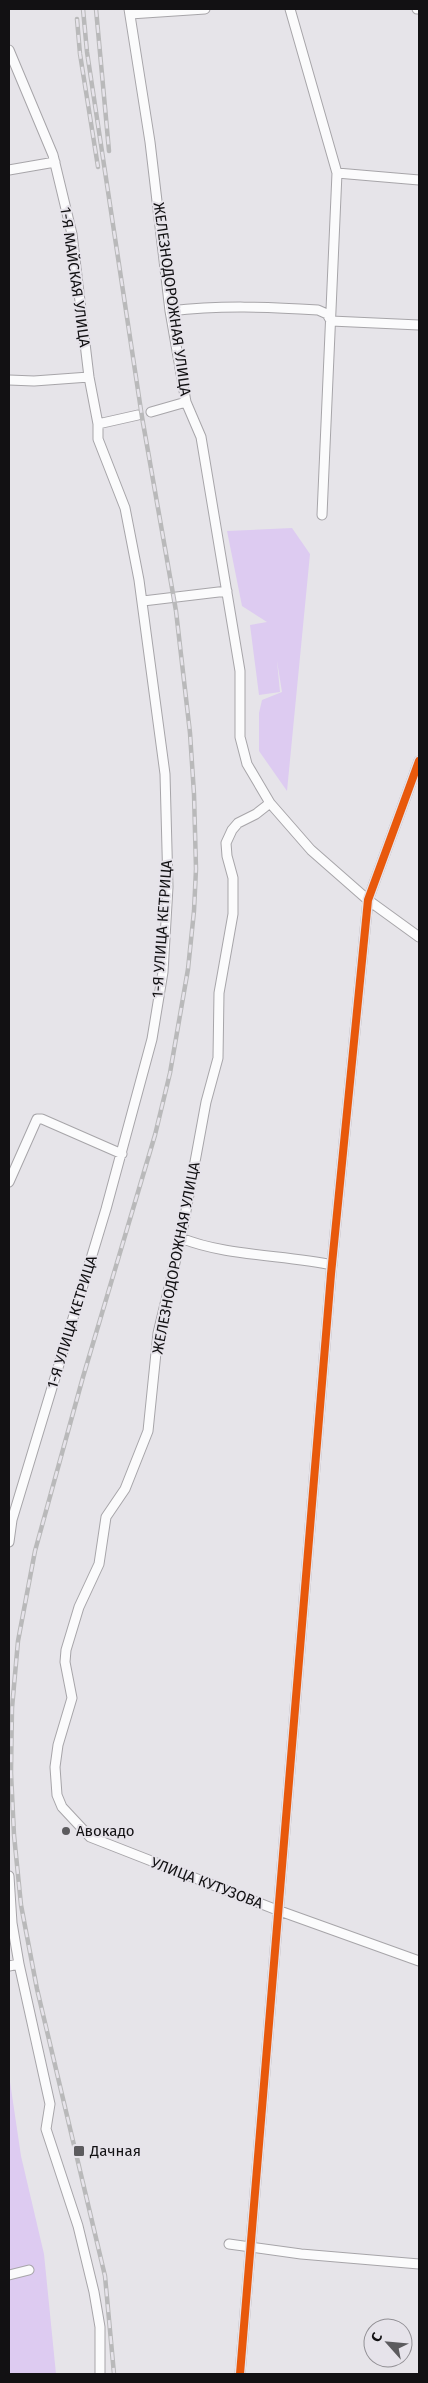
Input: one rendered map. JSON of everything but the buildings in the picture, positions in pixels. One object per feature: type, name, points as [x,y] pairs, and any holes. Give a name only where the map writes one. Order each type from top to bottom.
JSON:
[{"type":"street","points":[[130,12],[205,9]]},
{"type":"street","points":[[290,9],[337,173],[322,515]]},
{"type":"street","name":"ЖЕЛЕЗНОДОРОЖНАЯ УЛИЦА","points":[[130,12],[150,142],[170,311],[186,402],[201,437],[240,671],[240,737],[246,764],[270,803],[311,850],[368,900],[419,937]]},
{"type":"street","name":"1-Я МАЙСКАЯ УЛИЦА","points":[[9,50],[55,162],[72,234],[89,377],[98,424]]},
{"type":"street","points":[[9,170],[55,162]]},
{"type":"street","points":[[337,173],[419,180]]},
{"type":"street","points":[[170,311],[200,308],[318,310],[327,314],[331,320]]},
{"type":"street","points":[[331,320],[419,326]]},
{"type":"street","points":[[9,380],[34,381],[89,377]]},
{"type":"street","points":[[151,412],[186,402]]},
{"type":"street","points":[[98,424],[138,415]]},
{"type":"street","name":"1-Я УЛИЦА КЕТРИЦА","points":[[9,1542],[12,1520],[122,1154],[152,1039],[163,972],[168,887],[165,774],[143,601],[125,508],[98,439],[98,424]]},
{"type":"street","points":[[143,601],[227,591]]},
{"type":"street","points":[[240,2374],[332,1265],[368,900],[419,761]]},
{"type":"street","name":"ЖЕЛЕЗНОДОРОЖНАЯ УЛИЦА","points":[[62,1807],[57,1794],[55,1767],[58,1745],[72,1698],[65,1662],[66,1650],[79,1607],[99,1564],[106,1517],[125,1489],[148,1431],[158,1333],[180,1238],[206,1102],[218,1058],[219,993],[233,914],[233,878],[227,856],[226,843],[232,830],[238,823],[256,814],[270,803]]},
{"type":"street","points":[[9,1182],[37,1120],[42,1119],[122,1154]]},
{"type":"street","points":[[180,1238],[203,1246],[302,1259],[332,1265]]},
{"type":"street","name":"УЛИЦА КУТУЗОВА","points":[[62,1807],[90,1837],[277,1910],[419,1961]]},
{"type":"street","points":[[9,1876],[12,1923],[19,1964],[50,2104],[46,2129],[78,2226],[94,2292],[100,2327],[100,2374]]},
{"type":"street","points":[[9,1966],[19,1964]]},
{"type":"street","points":[[229,2244],[301,2254],[419,2264]]},
{"type":"street","points":[[9,2275],[29,2270]]},
{"type":"shaded area","points":[[292,528],[310,554],[287,791],[259,751],[259,713],[262,700],[282,692],[277,661],[280,692],[259,695],[250,625],[267,622],[242,606],[227,531]]},
{"type":"shaded area","points":[[9,2075],[21,2156],[44,2254],[56,2374],[9,2374]]},
{"type":"railway","points":[[83,9],[87,52],[142,417],[176,611],[190,733],[196,869],[188,969],[170,1073],[155,1135],[83,1377],[35,1551],[18,1641],[12,1708],[11,1773],[14,1835],[21,1905],[37,1989],[105,2276],[114,2374]]},
{"type":"railway","points":[[96,9],[109,151]]},
{"type":"railway","points":[[77,19],[80,54],[98,167]]},
{"type":"cycle path","points":[[240,2374],[331,1274],[368,900],[419,761]]},
{"type":"place","name":"Авокадо","points":[[66,1831]]},
{"type":"place","name":"Дачная","points":[[79,2151]]}]
